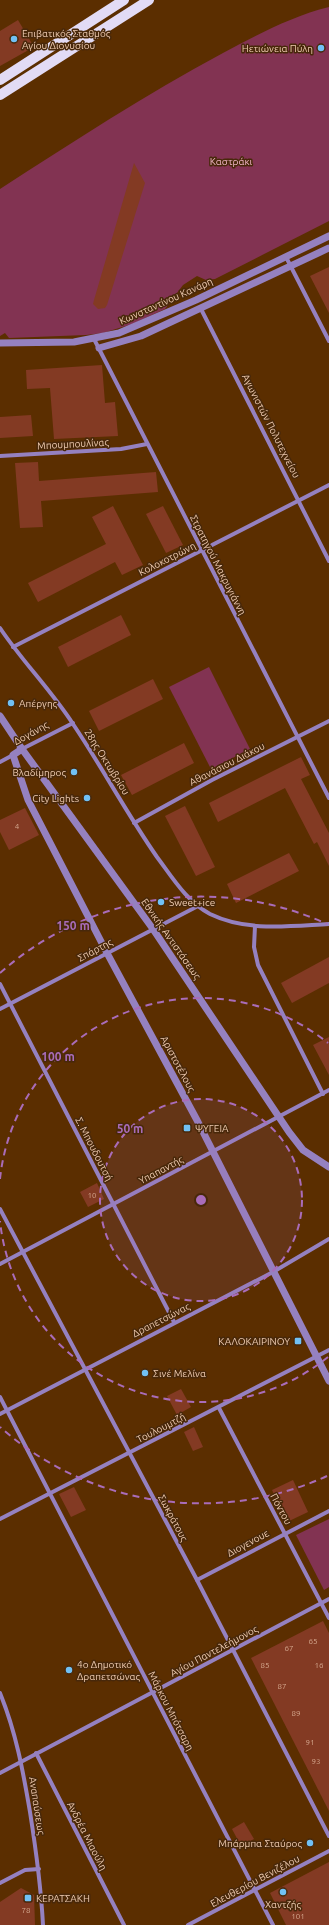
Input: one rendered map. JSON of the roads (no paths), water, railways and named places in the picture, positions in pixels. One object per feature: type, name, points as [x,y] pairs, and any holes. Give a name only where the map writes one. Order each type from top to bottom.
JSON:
[{"type":"main road","points":[[0,80],[124,0]]},
{"type":"main road","points":[[0,95],[149,0]]},
{"type":"street","name":"Κωνσταντίνου Κανάρη","points":[[0,343],[23,344],[94,339],[129,329],[196,300],[329,236]]},
{"type":"street","name":"Κωνσταντίνου Κανάρη","points":[[99,348],[141,336],[329,248]]},
{"type":"street","points":[[286,257],[329,341]]},
{"type":"street","name":"Αγωνιστών Πολυτεχνείου","points":[[196,300],[329,561]]},
{"type":"street","name":"Στρατηγού Μακρυγιάννη","points":[[94,339],[329,798]]},
{"type":"street","name":"Μπουμπουλίνας","points":[[0,456],[121,449],[147,444]]},
{"type":"street","name":"Κολοκοτρώνη","points":[[13,647],[329,485]]},
{"type":"street","name":"28ης Οκτωβρίου","points":[[0,628],[13,647],[50,691],[72,722],[104,771],[134,823],[172,877],[198,906]]},
{"type":"street","name":"Εθνικής Αντιστάσεως","points":[[0,716],[22,749],[154,929],[278,1117],[303,1150],[329,1167]]},
{"type":"street","name":"Αθανάσιου Διάκου","points":[[134,823],[212,780],[298,738],[329,721]]},
{"type":"street","name":"Δογάνης","points":[[0,762],[72,722]]},
{"type":"street","name":"Αριστοτέλους","points":[[13,755],[28,800],[107,953],[213,1151],[329,1381]]},
{"type":"street","points":[[198,906],[227,921],[255,926],[329,924]]},
{"type":"street","name":"Σπάρτης","points":[[0,1009],[198,906]]},
{"type":"street","points":[[255,926],[254,947],[258,965],[323,1094]]},
{"type":"street","name":"Σ. Μπουδουτσή","points":[[0,984],[174,1322]]},
{"type":"street","name":"Υπαπαντής","points":[[0,1264],[329,1090]]},
{"type":"street","name":"Σωκράτους","points":[[0,1209],[197,1580],[329,1836]]},
{"type":"street","name":"Δραπετσώνας","points":[[0,1414],[174,1322],[273,1272],[329,1239]]},
{"type":"street","name":"Τουλουμτζή","points":[[0,1519],[219,1408],[329,1350]]},
{"type":"street","name":"Μάρκου Μπότσαρη","points":[[0,1397],[273,1925]]},
{"type":"street","name":"Πόντου","points":[[219,1408],[329,1618]]},
{"type":"street","name":"Διογενουε","points":[[197,1580],[329,1511]]},
{"type":"street","name":"Αγίου Παντελεήμονος","points":[[0,1772],[329,1599]]},
{"type":"street","name":"Αναπαύσεως","points":[[0,1694],[15,1735],[22,1761],[39,1869],[43,1925]]},
{"type":"street","name":"Ανδρέα Μιαούλη","points":[[36,1753],[124,1925]]},
{"type":"street","name":"Ελευθερίου Βενιζέλου","points":[[188,1925],[196,1923],[329,1851]]},
{"type":"street","points":[[0,1884],[26,1870],[39,1869]]},
{"type":"place","name":"Επιβατικός Σταθμός Αγίου Διονυσίου","points":[[14,39]]},
{"type":"place","name":"Ηετιώνεια Πύλη","points":[[321,48]]},
{"type":"place","name":"Απέργης","points":[[11,703]]},
{"type":"place","name":"Βλαδίμηρος","points":[[74,772]]},
{"type":"place","name":"City Lights","points":[[87,798]]},
{"type":"place","name":"Sweet+ice","points":[[161,902]]},
{"type":"place","name":"ΨΥΓΕΙΑ","points":[[187,1128]]},
{"type":"place","name":"ΚΑΛΟΚΑΙΡΙΝΟΥ","points":[[298,1341]]},
{"type":"place","name":"Σινέ Μελίνα","points":[[145,1373]]},
{"type":"place","name":"4ο Δημοτικό Δραπετσώνας","points":[[69,1670]]},
{"type":"place","name":"Μπάρμπα Σταύρος","points":[[310,1843]]},
{"type":"place","name":"Χαντζής","points":[[283,1892]]},
{"type":"place","name":"ΚΕΡΑΤΣΑΚΗ","points":[[28,1898]]},
{"type":"park label","name":"Καστράκι","points":[[231,161]]}]
